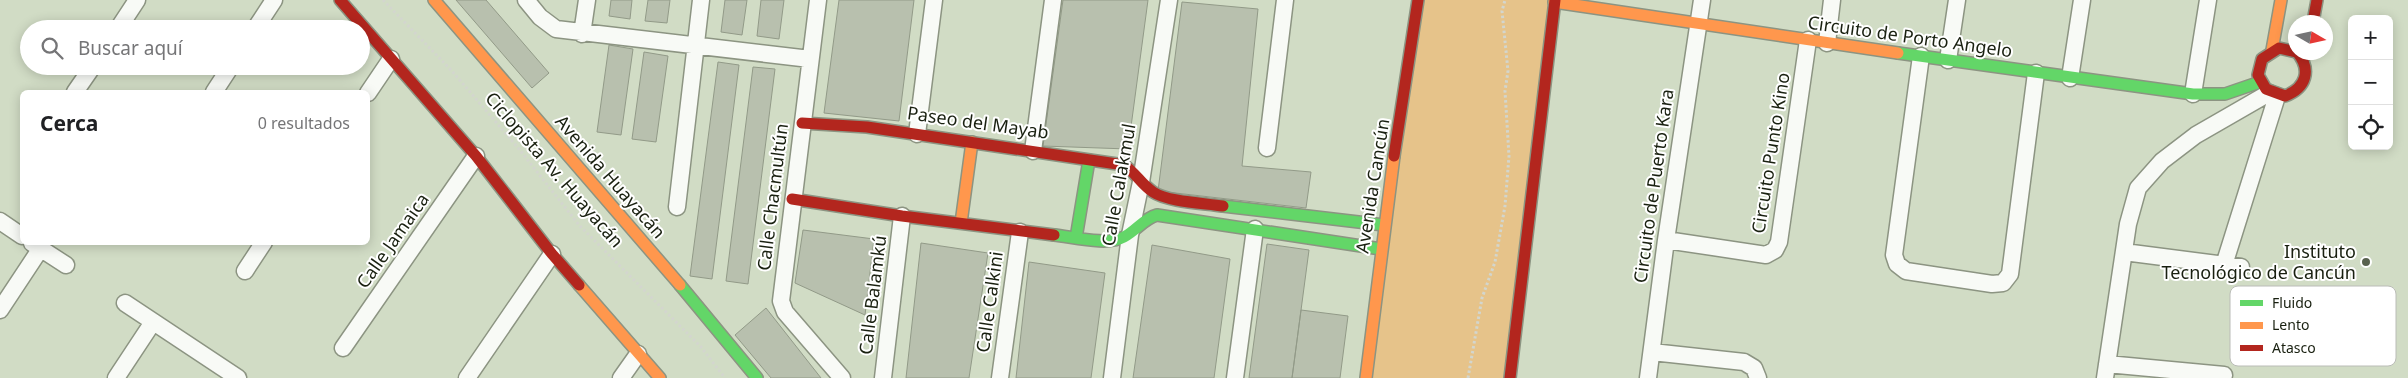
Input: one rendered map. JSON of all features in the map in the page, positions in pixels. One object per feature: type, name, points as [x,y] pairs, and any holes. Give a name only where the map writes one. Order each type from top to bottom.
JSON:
[{"type":"street","points":[[124,20],[137,0]]},
{"type":"street","points":[[261,20],[274,0]]},
{"type":"street","points":[[340,0],[357,20]]},
{"type":"street","name":"Avenida Huayacán","points":[[434,0],[673,276],[757,378]]},
{"type":"street","points":[[526,0],[540,17],[556,30],[810,59]]},
{"type":"street","points":[[582,34],[587,0]]},
{"type":"street","points":[[677,207],[701,0]]},
{"type":"street","name":"Calle Chacmultún","points":[[818,0],[792,199],[781,302],[782,308],[842,378]]},
{"type":"street","points":[[917,134],[934,0]]},
{"type":"street","points":[[1033,151],[1053,0]]},
{"type":"street","name":"Calle Calakmul","points":[[1112,378],[1130,235],[1141,182],[1169,0]]},
{"type":"street","points":[[1267,148],[1285,0]]},
{"type":"street","name":"Avenida Cancún","points":[[1366,378],[1384,225],[1418,0]]},
{"type":"street","name":"Circuito de Puerto Kara","points":[[1648,378],[1666,240],[1702,0]]},
{"type":"street","points":[[1827,43],[1832,0]]},
{"type":"street","points":[[1948,60],[1956,0]]},
{"type":"street","points":[[2070,78],[2082,0]]},
{"type":"street","points":[[2193,94],[2208,0]]},
{"type":"street","points":[[2272,50],[2281,0]]},
{"type":"street","points":[[2314,15],[2317,0]]},
{"type":"street","points":[[1510,378],[1553,1]]},
{"type":"street","name":"Circuito de Porto Angelo","points":[[1553,1],[1827,43],[2193,94],[2226,94],[2269,90]]},
{"type":"street","points":[[370,35],[476,156],[552,254],[660,378]]},
{"type":"street","name":"Circuito Punto Kino","points":[[1666,240],[1766,255],[1775,250],[1779,242],[1808,40]]},
{"type":"street","points":[[2224,265],[2269,90],[2259,65],[2264,56],[2272,50],[2288,49]]},
{"type":"street","points":[[1921,56],[1894,255],[1897,264],[1906,271],[1992,284],[2003,283],[2010,274],[2036,73]]},
{"type":"street","points":[[370,90],[391,60]]},
{"type":"street","points":[[2303,60],[2306,64]]},
{"type":"street","points":[[2224,375],[2106,371],[2128,224],[2138,188],[2162,161],[2196,135],[2269,90],[2294,94],[2300,89],[2307,73],[2307,60]]},
{"type":"street","points":[[76,90],[87,75]]},
{"type":"street","points":[[215,90],[225,75]]},
{"type":"street","name":"Paseo del Mayab","points":[[802,123],[867,127],[1124,165],[1135,172],[1141,182],[1154,193],[1170,198],[1297,216],[1384,225]]},
{"type":"street","points":[[961,223],[972,142]]},
{"type":"street","name":"Calle Jamaica","points":[[343,348],[476,156]]},
{"type":"street","points":[[1076,238],[1089,160]]},
{"type":"street","points":[[792,199],[1020,232],[1118,241],[1130,235],[1146,217],[1157,215],[1381,249]]},
{"type":"street","name":"Calle Balamkú","points":[[883,378],[902,216]]},
{"type":"street","points":[[0,222],[20,235]]},
{"type":"street","points":[[1236,378],[1254,229]]},
{"type":"street","name":"Calle Calkini","points":[[1000,378],[1020,232]]},
{"type":"street","points":[[0,310],[36,245],[66,265]]},
{"type":"street","points":[[244,271],[262,245]]},
{"type":"street","points":[[2124,252],[2241,267]]},
{"type":"street","points":[[467,378],[552,254]]},
{"type":"street","points":[[125,303],[238,378]]},
{"type":"street","points":[[116,378],[153,322]]},
{"type":"street","points":[[1652,352],[1744,362],[1754,368],[1758,378]]},
{"type":"street","points":[[621,378],[638,354]]},
{"type":"path","name":"Ciclopista Av. Huayacán","points":[[383,0],[452,71],[519,149],[579,225],[701,347],[725,378]]},
{"type":"path","points":[[1468,378],[1482,298],[1495,262],[1504,206],[1509,156],[1504,92],[1507,63],[1502,11],[1504,0]]},
{"type":"shaded area","points":[[1418,0],[1556,0],[1509,378],[1369,378]]},
{"type":"building","points":[[456,0],[486,0],[549,73],[532,88]]},
{"type":"building","points":[[611,0],[632,0],[630,19],[609,16]]},
{"type":"building","points":[[648,0],[670,0],[667,23],[645,21]]},
{"type":"building","points":[[725,0],[747,0],[742,35],[721,32]]},
{"type":"building","points":[[761,0],[784,0],[779,39],[757,36]]},
{"type":"building","points":[[839,0],[914,0],[899,121],[824,113]]},
{"type":"building","points":[[1063,0],[1148,0],[1128,149],[1043,146]]},
{"type":"building","points":[[1182,2],[1258,9],[1242,166],[1311,172],[1306,208],[1158,191]]},
{"type":"building","points":[[609,45],[633,49],[621,135],[597,132]]},
{"type":"building","points":[[644,52],[668,56],[656,142],[632,139]]},
{"type":"building","points":[[718,62],[739,65],[712,279],[690,276]]},
{"type":"building","points":[[753,67],[775,69],[748,284],[726,281]]},
{"type":"building","points":[[803,230],[874,239],[865,315],[795,283]]},
{"type":"building","points":[[921,243],[988,253],[969,378],[906,378]]},
{"type":"building","points":[[1267,244],[1309,250],[1292,378],[1249,378]]},
{"type":"building","points":[[1152,245],[1230,259],[1214,378],[1133,378]]},
{"type":"building","points":[[1029,262],[1105,273],[1091,378],[1016,378]]},
{"type":"building","points":[[766,308],[821,378],[771,378],[735,335]]},
{"type":"building","points":[[1301,310],[1348,316],[1340,378],[1292,378]]},
{"type":"traffic: fast","points":[[1898,53],[2193,94],[2225,94],[2260,82]]},
{"type":"traffic: fast","points":[[1076,238],[1089,160]]},
{"type":"traffic: fast","points":[[1223,206],[1384,225]]},
{"type":"traffic: fast","points":[[1054,235],[1100,241],[1117,240],[1157,215],[1381,249]]},
{"type":"traffic: fast","points":[[680,285],[757,378]]},
{"type":"traffic: slow","points":[[434,0],[680,285]]},
{"type":"traffic: slow","points":[[2272,50],[2281,0]]},
{"type":"traffic: slow","points":[[1554,2],[1898,53]]},
{"type":"traffic: slow","points":[[961,223],[972,142]]},
{"type":"traffic: slow","points":[[1366,378],[1394,156]]},
{"type":"traffic: slow","points":[[579,285],[660,378]]},
{"type":"traffic: jam","points":[[340,0],[357,20]]},
{"type":"traffic: jam","points":[[1394,156],[1418,0]]},
{"type":"traffic: jam","points":[[1510,378],[1555,0]]},
{"type":"traffic: jam","points":[[2314,15],[2317,0]]},
{"type":"traffic: jam","points":[[370,34],[476,156],[552,254],[579,285]]},
{"type":"traffic: jam","points":[[2288,50],[2279,48],[2262,59],[2258,75],[2266,89],[2285,96],[2292,93],[2298,88],[2304,78],[2305,72],[2302,60]]},
{"type":"traffic: jam","points":[[802,123],[867,127],[1124,165],[1149,189],[1160,195],[1177,200],[1223,206]]},
{"type":"traffic: jam","points":[[792,199],[902,216],[1054,235]]},
{"type":"place","name":"Instituto Tecnológico de Cancún","points":[[2366,262]]}]
